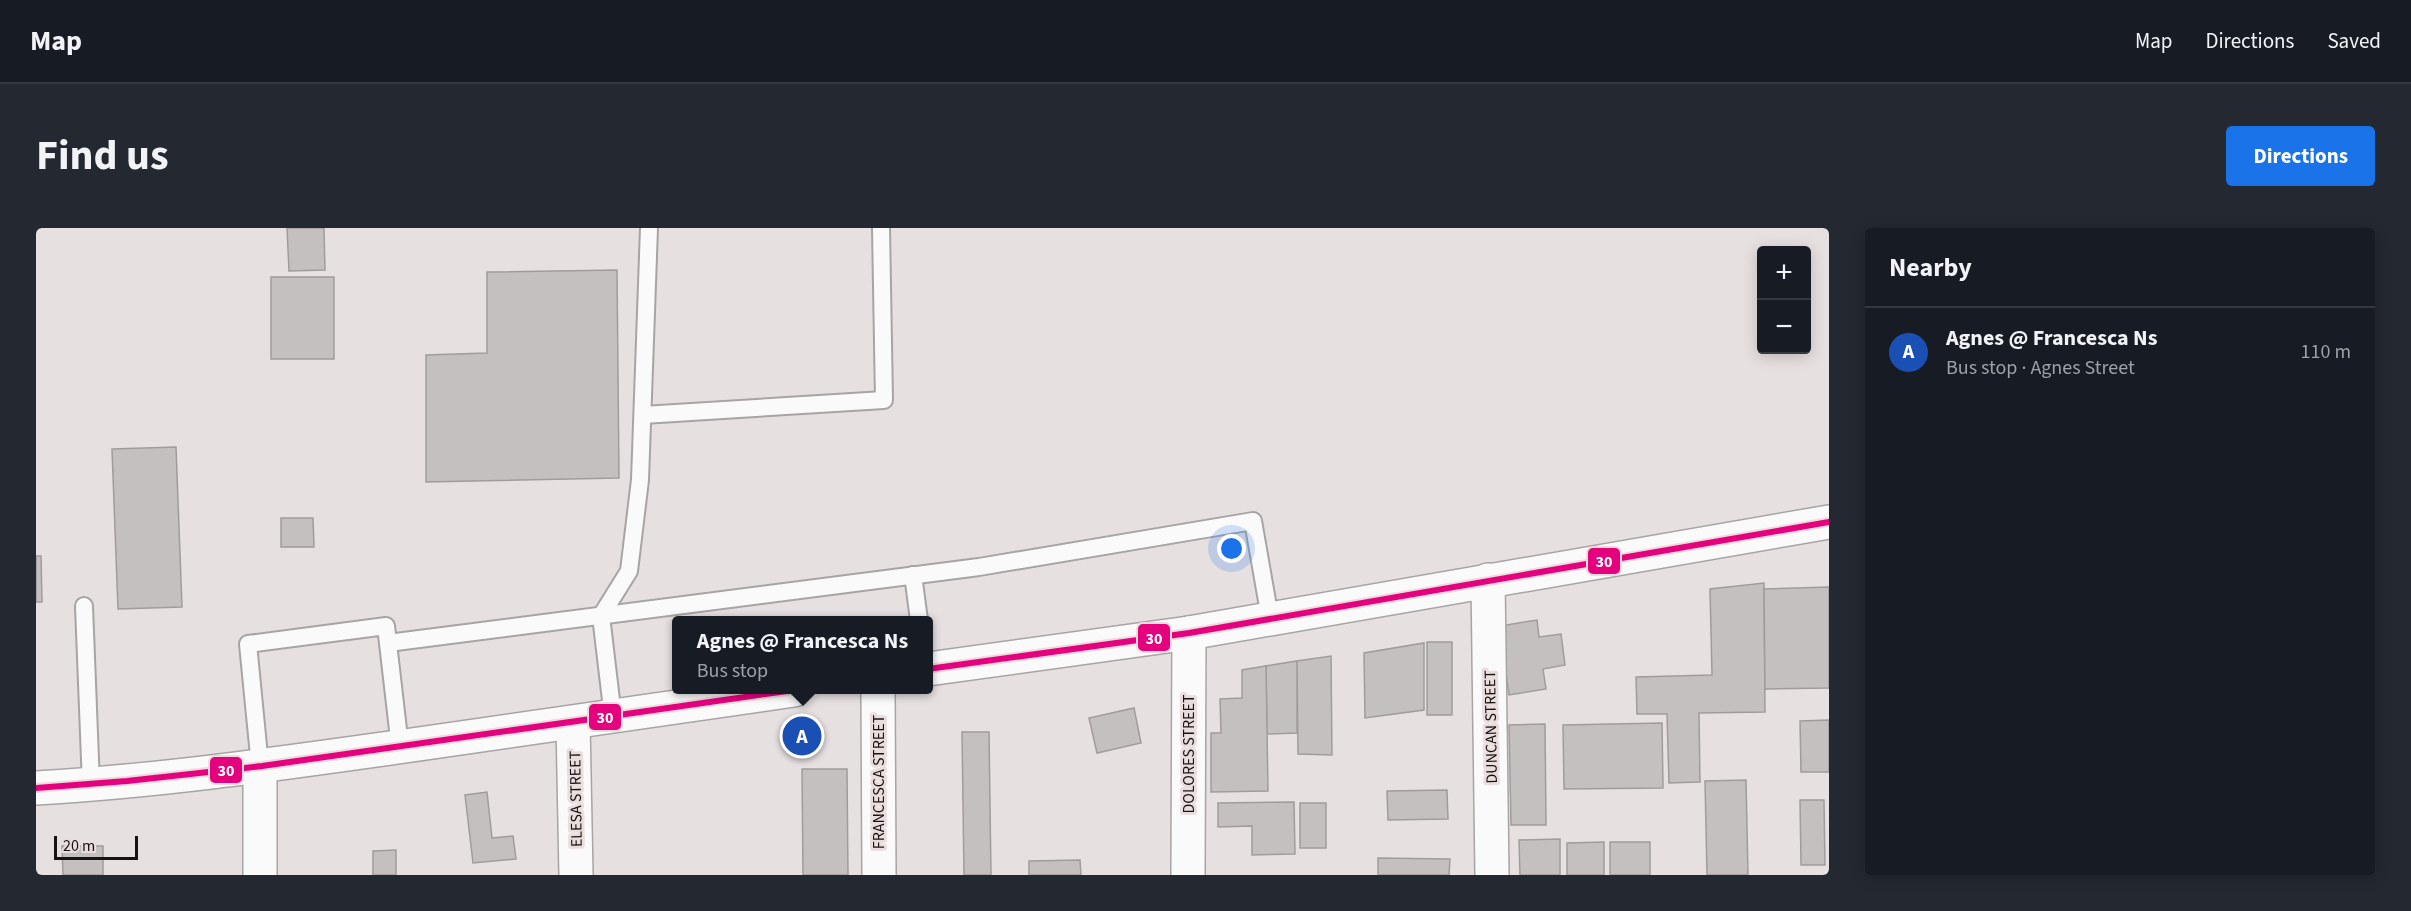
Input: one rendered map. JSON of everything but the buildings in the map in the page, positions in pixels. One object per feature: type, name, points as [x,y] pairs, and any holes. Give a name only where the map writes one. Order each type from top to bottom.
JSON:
[{"type":"main road","points":[[933,668],[1189,633],[1829,522]]},
{"type":"main road","name":"DUNCAN STREET","points":[[1488,580],[1492,875]]},
{"type":"main road","name":"DOLORES STREET","points":[[1188,875],[1189,633]]},
{"type":"main road","points":[[36,788],[91,785],[260,766],[767,694]]},
{"type":"main road","name":"FRANCESCA STREET","points":[[878,694],[879,875]]},
{"type":"main road","name":"ELESA STREET","points":[[573,723],[576,875]]},
{"type":"main road","points":[[260,766],[260,875]]},
{"type":"lane","points":[[613,717],[601,616],[629,571],[640,480],[649,228]]},
{"type":"lane","points":[[642,415],[884,400],[881,228]]},
{"type":"lane","points":[[388,644],[979,567],[1253,521],[1270,618]]},
{"type":"lane","points":[[912,575],[918,616]]},
{"type":"lane","points":[[84,606],[91,785]]},
{"type":"lane","points":[[260,766],[248,644],[386,626],[400,747]]},
{"type":"transit line","name":"30","points":[[933,668],[1189,633],[1829,522]]},
{"type":"transit line","name":"30","points":[[36,788],[127,781],[262,766],[766,694]]},
{"type":"place","name":"Agnes @ Francesca Ns","points":[[802,736]]}]
